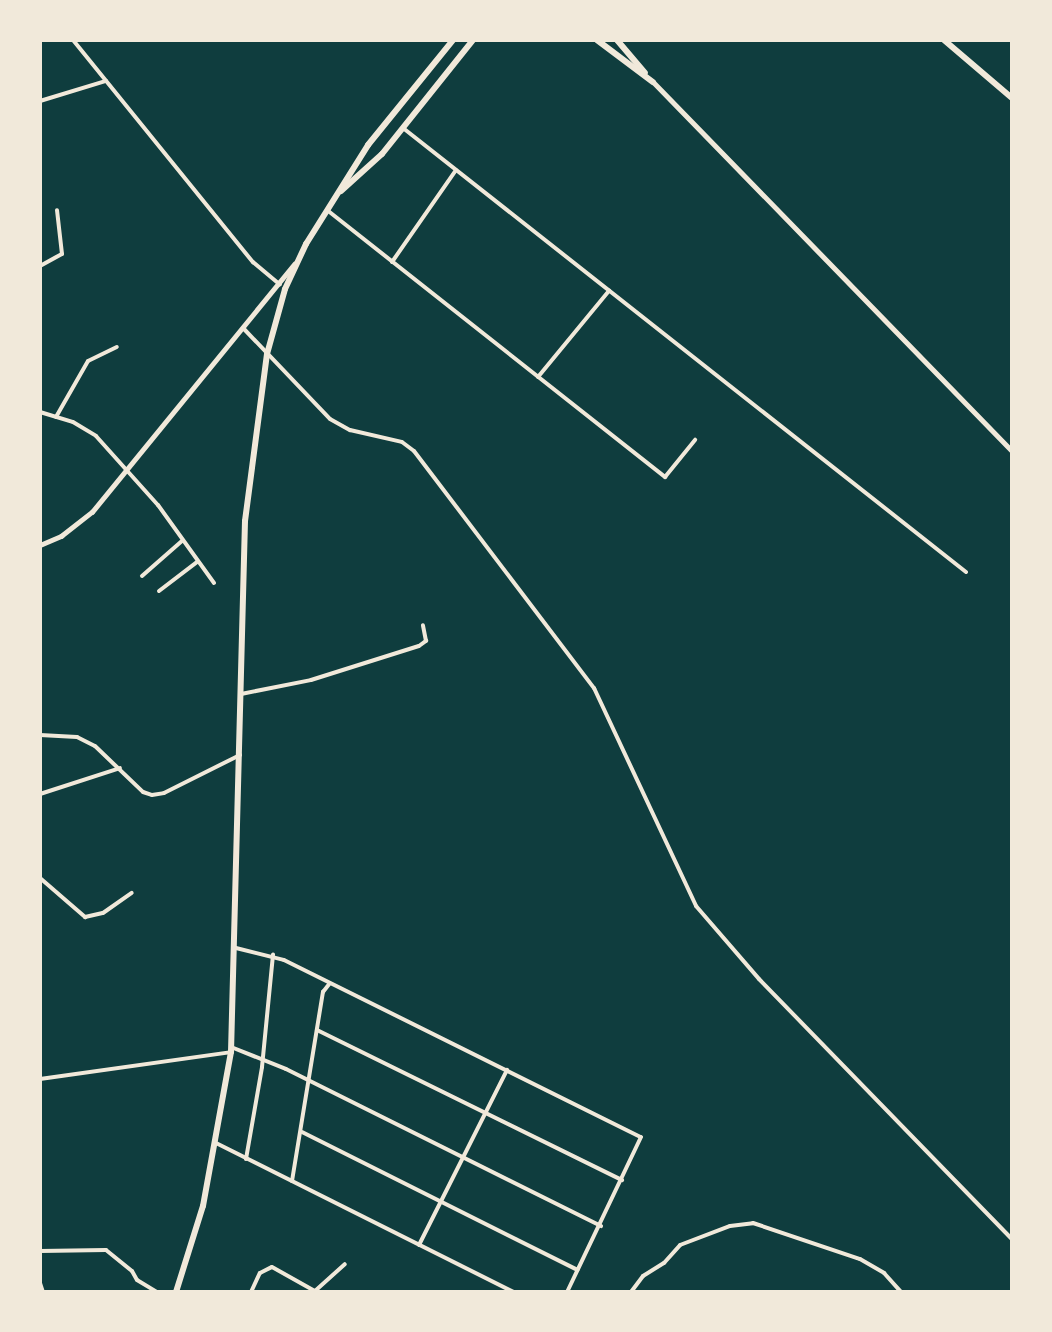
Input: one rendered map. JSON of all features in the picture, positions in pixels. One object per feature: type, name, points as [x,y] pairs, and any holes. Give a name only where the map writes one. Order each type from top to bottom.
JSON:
[{"type":"main road","points":[[176,1292],[203,1206],[216,1143],[230,1049],[236,948],[245,521],[267,354],[285,289],[302,253],[334,197],[368,145],[453,40]]},
{"type":"main road","points":[[334,197],[382,154],[472,40]]},
{"type":"main road","points":[[597,40],[653,82]]},
{"type":"main road","points":[[617,40],[653,82],[1011,451]]},
{"type":"main road","points":[[944,40],[1011,97]]},
{"type":"street","points":[[73,40],[254,262],[280,285]]},
{"type":"street","points":[[40,101],[106,81]]},
{"type":"street","points":[[403,128],[966,572]]},
{"type":"street","points":[[392,262],[456,170]]},
{"type":"street","points":[[327,209],[665,477],[695,440]]},
{"type":"street","points":[[40,266],[62,254],[57,210]]},
{"type":"street","points":[[40,545],[61,536],[92,512],[280,285],[302,253]]},
{"type":"street","points":[[538,376],[609,291]]},
{"type":"street","points":[[244,329],[330,419],[350,430],[391,438],[414,451],[594,688],[696,906],[767,988],[1011,1239]]},
{"type":"street","points":[[56,417],[88,361],[117,347]]},
{"type":"street","points":[[40,412],[92,432],[165,513],[182,541],[214,584]]},
{"type":"street","points":[[142,576],[182,541]]},
{"type":"street","points":[[159,591],[197,562]]},
{"type":"street","points":[[242,694],[311,680],[418,646],[426,641],[423,625]]},
{"type":"street","points":[[40,735],[84,740],[120,768],[143,792],[158,794],[240,754]]},
{"type":"street","points":[[40,794],[120,768]]},
{"type":"street","points":[[40,878],[85,917],[103,913],[132,893]]},
{"type":"street","points":[[236,948],[273,955],[640,1136],[601,1226],[567,1292]]},
{"type":"street","points":[[246,1159],[262,1059],[273,955]]},
{"type":"street","points":[[292,1181],[302,1132],[323,992],[330,983]]},
{"type":"street","points":[[317,1030],[622,1180]]},
{"type":"street","points":[[40,1079],[230,1049],[262,1059],[310,1081],[601,1226]]},
{"type":"street","points":[[419,1245],[507,1070]]},
{"type":"street","points":[[302,1132],[577,1270]]},
{"type":"street","points":[[216,1143],[514,1292]]},
{"type":"street","points":[[631,1292],[643,1276],[664,1263],[680,1245],[729,1226],[753,1223],[860,1259],[884,1273],[901,1292]]},
{"type":"street","points":[[40,1251],[106,1250],[132,1271],[137,1280],[157,1292]]},
{"type":"street","points":[[251,1292],[260,1274],[272,1267],[315,1291],[345,1264]]},
{"type":"street","points":[[40,1283],[43,1292]]}]
